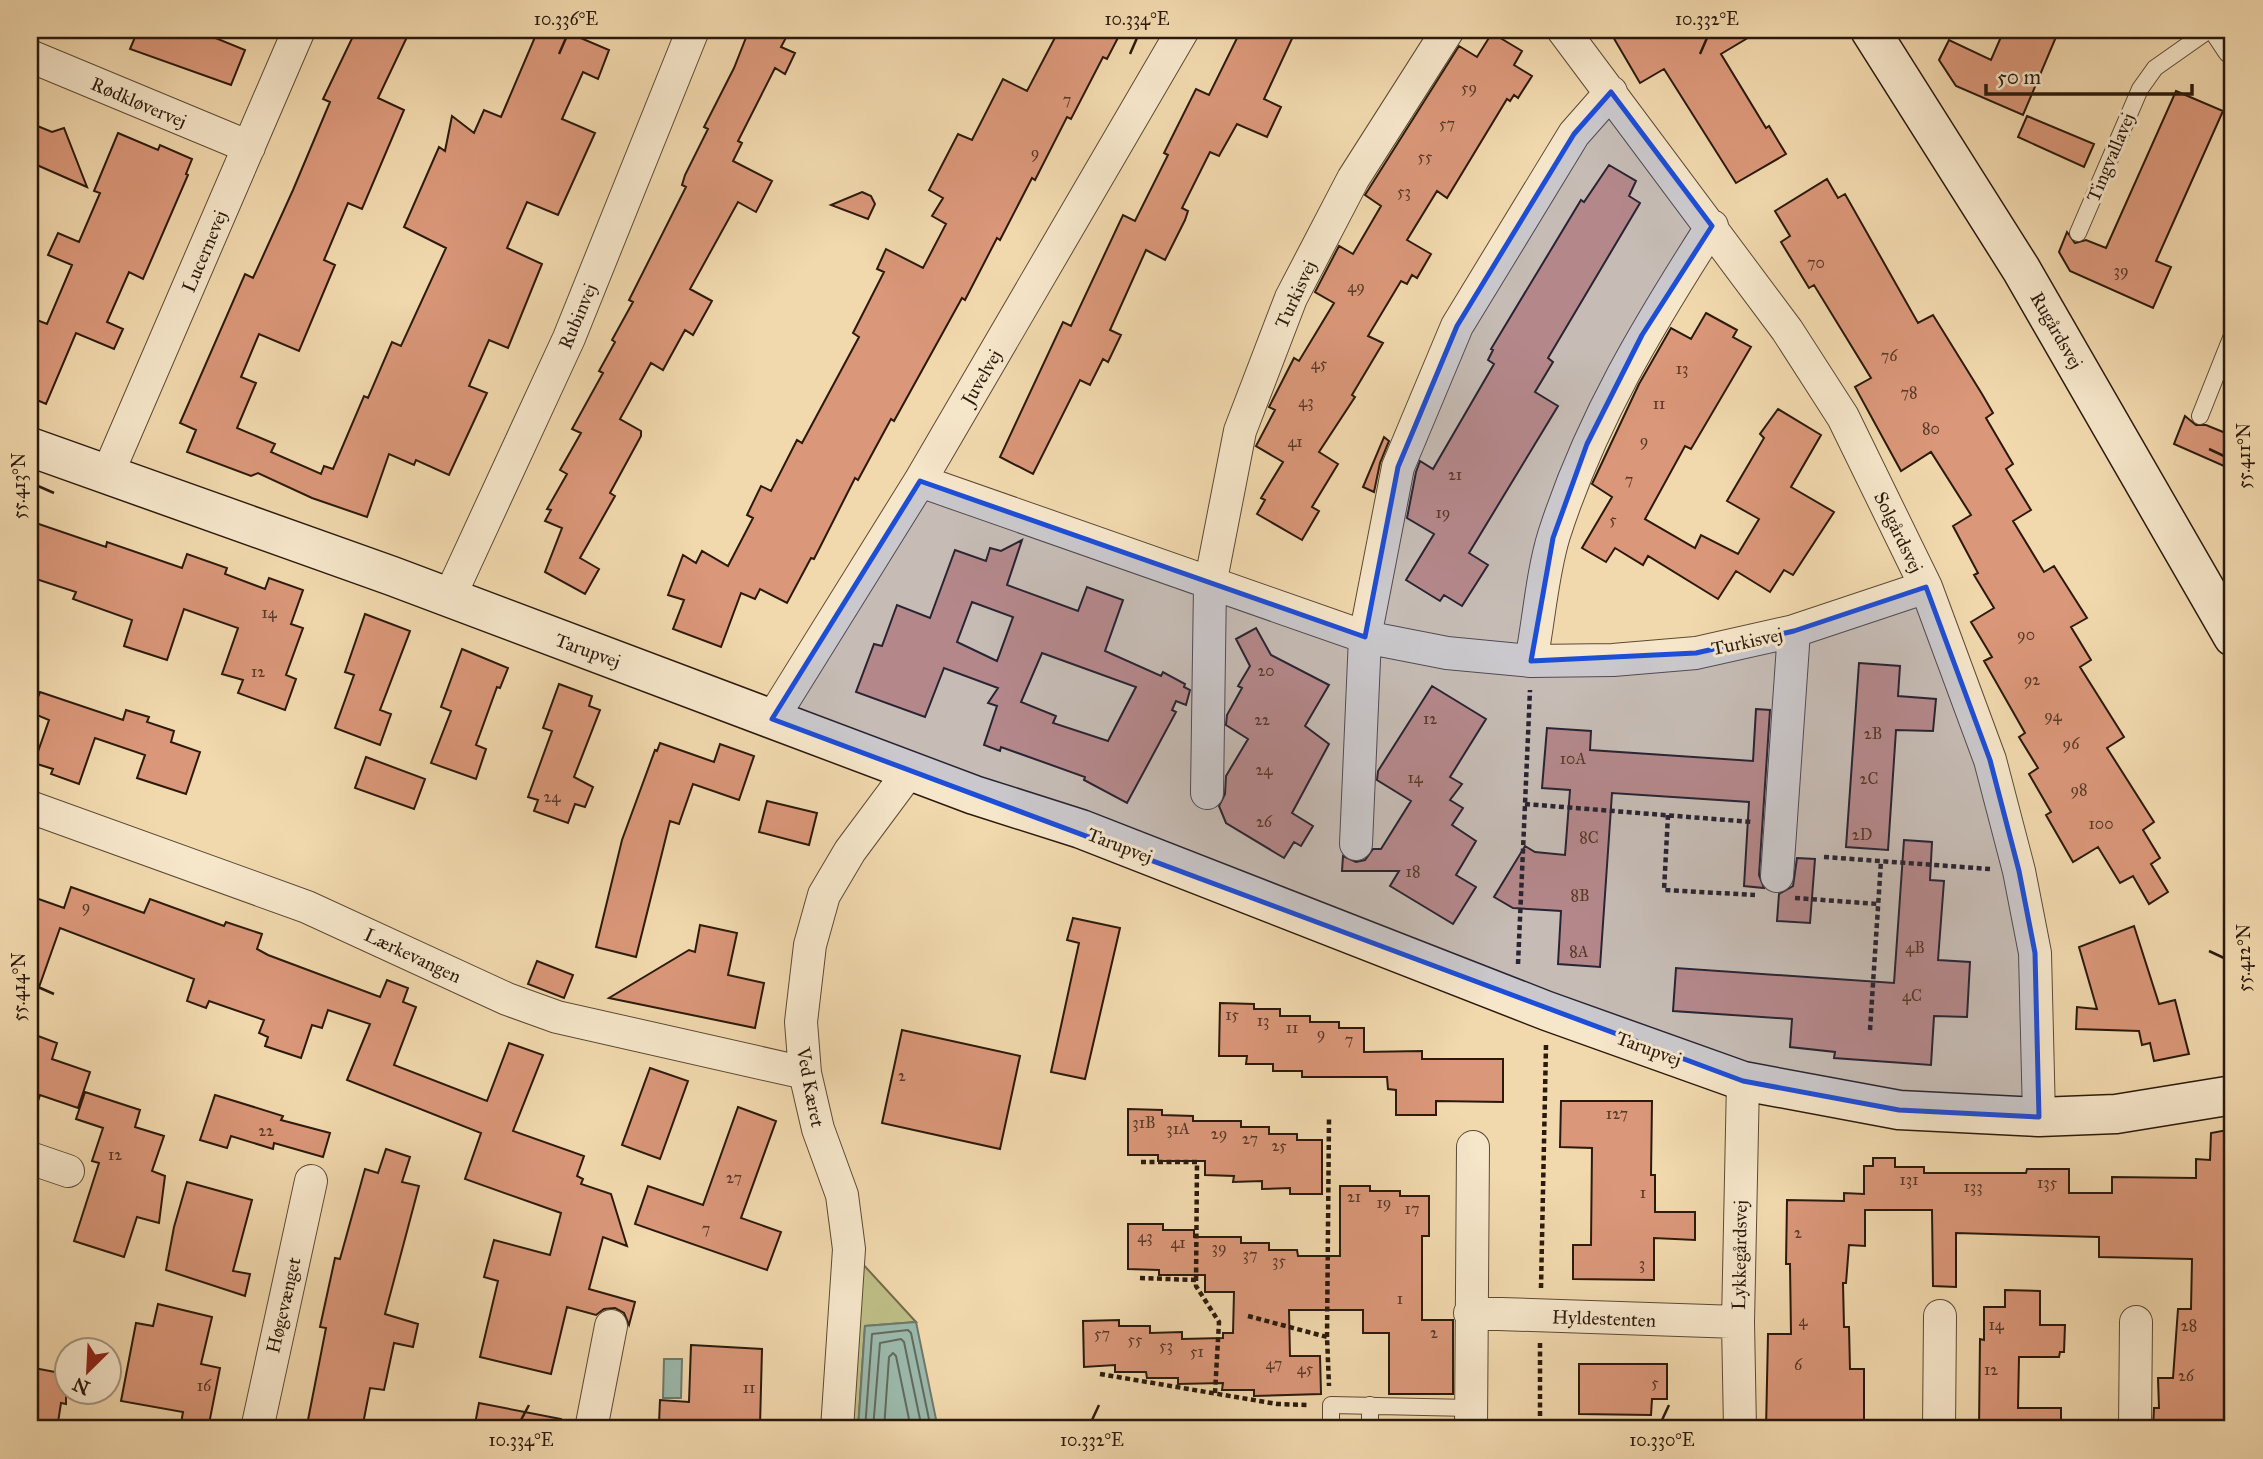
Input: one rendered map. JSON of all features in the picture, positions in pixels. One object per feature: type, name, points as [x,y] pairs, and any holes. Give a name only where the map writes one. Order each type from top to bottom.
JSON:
[{"type":"street","name":"Lucernevej","points":[[108,473],[299,30]]},
{"type":"street","name":"Rubinvej","points":[[449,598],[569,338],[693,30]]},
{"type":"street","name":"Juvelvej","points":[[772,719],[920,481],[1183,30]]},
{"type":"street","name":"Turkisvej","points":[[1207,793],[1210,585],[1240,431],[1290,298],[1353,179],[1447,30]]},
{"type":"street","name":"Solgårdsvej","points":[[1563,30],[1712,226],[1787,330],[1843,417],[1926,587],[1990,760],[2019,871],[2035,953],[2039,1116]]},
{"type":"street","name":"Rugårdsvej","points":[[1870,30],[2021,269],[2233,636]]},
{"type":"street","points":[[2221,30],[2233,48]]},
{"type":"street","name":"Rødkløvervej","points":[[30,56],[249,147]]},
{"type":"street","points":[[1356,844],[1365,637],[1398,467],[1457,326],[1574,134],[1611,92]]},
{"type":"street","points":[[1531,661],[1553,538],[1587,444],[1642,335],[1712,226]]},
{"type":"street","name":"Tarupvej","points":[[30,447],[449,598],[911,769],[974,795],[1081,830],[1532,1005],[1743,1081],[1899,1110],[2039,1116],[2116,1114],[2233,1095]]},
{"type":"street","name":"Turkisvej","points":[[920,481],[1210,585],[1365,637],[1447,653],[1531,661],[1613,660],[1696,653],[1794,631],[1926,587]]},
{"type":"street","name":"Turkisvej","points":[[1772,890],[1781,824],[1794,631]]},
{"type":"street","name":"Ved Kæret","points":[[837,1429],[849,1249],[842,1195],[818,1129],[805,1073],[802,1010],[810,945],[824,895],[850,851],[911,769]]},
{"type":"street","name":"Lærkevangen","points":[[30,807],[307,907],[507,999],[557,1017],[805,1073]]},
{"type":"street","name":"Lykkegårdsvej","points":[[1740,1429],[1738,1322],[1743,1081]]},
{"type":"street","points":[[1471,1419],[1473,1147]]},
{"type":"street","points":[[30,1158],[68,1171]]},
{"type":"street","name":"Høgevænget","points":[[257,1429],[311,1181]]},
{"type":"street","name":"Hyldestenten","points":[[1470,1313],[1738,1322]]},
{"type":"street","points":[[1939,1429],[1940,1316]]},
{"type":"street","points":[[2135,1429],[2136,1322]]},
{"type":"street","points":[[591,1429],[611,1326]]},
{"type":"lane","name":"Tingvallavej","points":[[2078,233],[2140,89],[2155,68],[2209,30]]},
{"type":"lane","points":[[2200,416],[2233,333]]},
{"type":"lane","points":[[1331,1429],[1330,1405],[1370,1405],[1471,1419]]},
{"type":"lane","points":[[1370,1405],[1370,1429]]},
{"type":"path","points":[[1531,661],[1525,804],[1540,1316],[1540,1429]]},
{"type":"path","points":[[1525,804],[1781,824]]},
{"type":"path","points":[[1668,815],[1664,890],[1772,890],[1878,904]]},
{"type":"path","points":[[1824,857],[2019,871]]},
{"type":"path","points":[[1870,1031],[1881,861]]},
{"type":"path","points":[[1100,1374],[1277,1404],[1330,1405],[1326,1189],[1329,1119]]},
{"type":"path","points":[[1141,1161],[1197,1162],[1196,1286],[1219,1322],[1215,1393]]},
{"type":"path","points":[[1140,1278],[1196,1280]]},
{"type":"path","points":[[1248,1316],[1327,1337]]},
{"type":"highlighted area","points":[[1611,92],[1712,226],[1642,335],[1587,444],[1553,538],[1531,661],[1696,653],[1794,631],[1926,587],[1990,760],[2019,871],[2035,953],[2039,1117],[1899,1110],[1743,1081],[772,719],[920,481],[1365,637],[1398,467],[1457,326],[1574,134]]},
{"type":"green space","points":[[849,1249],[916,1322],[865,1326],[858,1429],[837,1429]]},
{"type":"water","points":[[916,1322],[938,1429],[858,1429],[865,1326]]},
{"type":"water","points":[[664,1359],[682,1359],[681,1398],[663,1398]]},
{"type":"building","points":[[138,30],[196,30],[245,50],[231,85],[130,49]]},
{"type":"building","points":[[356,30],[391,30],[407,37],[378,98],[404,110],[362,209],[348,203],[324,260],[335,265],[299,351],[259,334],[241,377],[256,383],[237,428],[275,444],[271,452],[321,474],[324,466],[333,469],[364,396],[368,398],[392,342],[401,346],[446,248],[404,227],[439,147],[445,151],[452,116],[474,133],[484,110],[501,117],[538,30],[562,30],[609,50],[598,79],[583,72],[562,119],[595,133],[558,215],[527,202],[507,248],[542,264],[508,348],[489,340],[469,386],[487,393],[449,475],[416,460],[414,465],[389,454],[367,517],[312,498],[258,473],[251,476],[187,452],[196,430],[180,423],[245,274],[253,278],[293,190],[330,102],[323,99]]},
{"type":"building","points":[[749,30],[790,30],[781,47],[795,53],[785,74],[775,68],[738,141],[742,143],[733,161],[772,181],[756,212],[738,202],[690,289],[712,301],[693,335],[685,330],[663,370],[651,363],[620,419],[641,431],[641,436],[610,493],[615,496],[580,558],[599,569],[585,594],[545,572],[562,528],[545,521],[551,510],[547,509],[567,474],[560,470],[581,433],[572,429],[603,373],[599,371],[615,342],[612,340],[633,302],[629,300],[686,187],[682,185],[685,175],[708,129],[704,127],[734,68]]},
{"type":"building","points":[[1059,30],[1122,30],[1107,59],[1103,57],[1071,119],[1067,117],[1035,180],[1032,178],[1000,240],[997,238],[965,300],[962,298],[894,421],[891,419],[858,480],[855,478],[814,559],[811,558],[787,603],[760,589],[755,599],[741,593],[721,647],[673,629],[684,600],[668,595],[683,555],[696,563],[702,551],[728,566],[753,518],[747,515],[761,486],[771,491],[797,440],[802,443],[859,337],[853,333],[884,272],[877,269],[886,249],[923,268],[946,224],[932,216],[943,198],[929,190],[958,134],[972,140],[1003,79],[1027,91]]},
{"type":"building","points":[[1241,30],[1296,30],[1264,99],[1281,107],[1267,137],[1237,124],[1219,156],[1210,152],[1182,208],[1188,211],[1165,260],[1146,250],[1110,330],[1121,335],[1108,362],[1103,359],[1090,385],[1080,380],[1033,474],[1000,457],[1063,322],[1071,326],[1123,215],[1135,221],[1168,155],[1164,153],[1196,89],[1209,95]]},
{"type":"building","points":[[1609,30],[1761,30],[1721,54],[1766,128],[1769,126],[1786,154],[1736,183],[1664,69],[1640,83]]},
{"type":"building","points":[[2004,30],[2059,30],[2023,115],[1956,86],[1939,60],[1949,40],[1991,60]]},
{"type":"building","points":[[1492,33],[1522,51],[1514,65],[1532,76],[1518,98],[1514,95],[1510,101],[1507,99],[1447,198],[1437,191],[1407,240],[1431,254],[1417,278],[1412,275],[1407,284],[1401,281],[1368,336],[1383,343],[1352,395],[1355,397],[1319,452],[1338,464],[1312,507],[1319,511],[1302,540],[1257,514],[1265,500],[1261,498],[1283,462],[1256,446],[1275,410],[1269,407],[1294,358],[1299,361],[1334,303],[1315,292],[1339,246],[1353,254],[1381,206],[1365,195],[1459,46],[1477,57]]},
{"type":"building","points":[[2176,91],[2223,111],[2156,261],[2171,267],[2153,308],[2070,271],[2059,252],[2067,232],[2075,243],[2086,240],[2106,248]]},
{"type":"building","points":[[2027,116],[2094,144],[2084,167],[2018,137]]},
{"type":"building","points":[[30,123],[52,132],[64,128],[87,187],[30,162]]},
{"type":"building","points":[[118,133],[158,150],[160,145],[192,159],[186,174],[188,175],[143,279],[129,272],[107,322],[123,329],[114,349],[76,333],[46,404],[30,397],[30,336],[37,320],[47,324],[72,265],[48,255],[58,233],[79,242],[100,193],[94,191]]},
{"type":"building","points":[[1609,165],[1636,181],[1629,196],[1640,203],[1548,358],[1553,362],[1535,392],[1558,406],[1469,553],[1488,565],[1462,606],[1444,595],[1440,601],[1406,580],[1434,534],[1407,518],[1420,461],[1433,469],[1494,364],[1488,360],[1493,350],[1491,349],[1581,200],[1584,202]]},
{"type":"building","points":[[1827,179],[1838,198],[1845,194],[1918,323],[1933,315],[1982,394],[1993,413],[1986,418],[2013,464],[2006,469],[2031,510],[2013,521],[2044,572],[2054,566],[2087,618],[2071,627],[2091,660],[2080,667],[2124,737],[2107,748],[2154,822],[2143,830],[2160,858],[2151,864],[2168,892],[2149,904],[2133,876],[2120,883],[2098,847],[2073,862],[2046,815],[2051,812],[2029,774],[2038,768],[2019,737],[2025,733],[1984,661],[1992,657],[1971,622],[1994,608],[1974,575],[1978,573],[1953,526],[1971,515],[1931,452],[1901,471],[1855,387],[1871,378],[1814,285],[1809,288],[1781,242],[1790,236],[1775,211]]},
{"type":"building","points":[[862,192],[871,196],[875,204],[868,219],[831,205]]},
{"type":"building","points":[[1706,313],[1737,330],[1733,337],[1751,347],[1691,449],[1685,446],[1645,519],[1695,548],[1701,535],[1738,554],[1759,519],[1727,501],[1764,438],[1760,434],[1778,409],[1821,435],[1791,487],[1834,512],[1793,575],[1784,570],[1770,592],[1736,571],[1718,599],[1648,556],[1643,565],[1615,548],[1606,562],[1582,548],[1612,497],[1592,484],[1639,384],[1671,328],[1691,339]]},
{"type":"building","points":[[2185,416],[2196,425],[2206,425],[2233,436],[2233,470],[2174,444]]},
{"type":"building","points":[[1384,437],[1389,441],[1380,463],[1374,492],[1363,487]]},
{"type":"building","points":[[30,521],[106,547],[107,542],[182,568],[187,554],[227,568],[225,574],[265,589],[269,578],[303,590],[291,624],[303,628],[286,675],[296,679],[285,710],[238,693],[243,680],[222,674],[238,628],[184,609],[167,660],[124,646],[132,620],[73,599],[76,592],[30,577]]},
{"type":"building","points":[[1022,540],[1007,585],[1078,611],[1087,587],[1123,600],[1105,651],[1161,676],[1163,672],[1185,684],[1184,687],[1190,690],[1186,705],[1176,701],[1172,710],[1176,712],[1127,803],[1084,780],[1085,777],[1001,747],[1000,751],[984,745],[997,706],[988,703],[998,688],[944,668],[925,717],[856,692],[874,644],[882,646],[897,605],[930,618],[955,550],[986,561],[990,548],[1001,551]],"holes":[[[972,602],[1013,617],[997,661],[957,642]],[[1042,653],[1136,687],[1108,741],[1053,723],[1056,716],[1021,702]]]},
{"type":"building","points":[[365,614],[410,631],[380,710],[391,714],[380,745],[335,728],[354,675],[345,672]]},
{"type":"building","points":[[1256,628],[1271,655],[1329,685],[1305,726],[1329,744],[1292,813],[1313,826],[1301,846],[1294,842],[1284,858],[1226,823],[1219,806],[1225,794],[1226,776],[1248,739],[1226,725],[1227,715],[1242,688],[1238,686],[1250,666],[1236,639]]},
{"type":"building","points":[[462,649],[508,668],[500,688],[497,687],[476,745],[486,749],[476,779],[431,763],[451,711],[441,707]]},
{"type":"building","points":[[1859,663],[1900,666],[1898,696],[1936,699],[1933,731],[1896,730],[1888,850],[1846,847]]},
{"type":"building","points":[[559,684],[592,696],[589,706],[600,710],[574,777],[593,787],[585,807],[575,804],[568,823],[534,811],[538,800],[528,797],[552,731],[543,728]]},
{"type":"building","points":[[1432,686],[1486,719],[1450,777],[1462,784],[1450,800],[1463,808],[1452,825],[1476,841],[1456,875],[1476,887],[1453,924],[1390,886],[1399,871],[1342,871],[1343,856],[1356,862],[1365,860],[1373,849],[1381,849],[1411,801],[1377,780],[1378,771]]},
{"type":"building","points":[[40,692],[123,720],[126,710],[149,717],[147,722],[174,731],[171,742],[200,752],[186,794],[137,778],[145,755],[95,738],[79,784],[51,774],[53,769],[34,763],[49,720],[32,713]]},
{"type":"building","points":[[1756,709],[1770,710],[1759,875],[1764,888],[1744,886],[1749,802],[1612,793],[1600,967],[1558,964],[1561,911],[1513,908],[1494,897],[1525,846],[1535,852],[1565,855],[1570,790],[1542,788],[1547,728],[1591,731],[1590,750],[1753,761]]},
{"type":"building","points":[[660,743],[714,762],[720,744],[754,756],[739,800],[693,784],[679,824],[670,821],[636,957],[596,947],[622,840],[655,750],[657,751]]},
{"type":"building","points":[[366,757],[425,779],[414,809],[355,788]]},
{"type":"building","points":[[767,801],[817,813],[809,845],[759,832]]},
{"type":"building","points":[[1904,840],[1932,842],[1930,880],[1944,881],[1938,960],[1970,962],[1967,1017],[1934,1016],[1931,1065],[1834,1058],[1835,1052],[1790,1047],[1792,1019],[1673,1011],[1676,968],[1894,983]]},
{"type":"building","points":[[1797,858],[1815,859],[1810,923],[1777,921],[1779,894],[1793,886]]},
{"type":"building","points":[[71,887],[144,913],[150,899],[224,926],[226,922],[262,934],[257,949],[268,955],[380,997],[387,980],[408,988],[403,1002],[416,1007],[394,1065],[487,1101],[509,1043],[543,1055],[513,1131],[584,1156],[577,1176],[583,1179],[581,1184],[611,1194],[627,1246],[603,1237],[589,1289],[635,1302],[629,1325],[624,1313],[615,1308],[604,1309],[596,1315],[567,1307],[551,1374],[480,1357],[498,1281],[484,1277],[494,1240],[550,1255],[561,1213],[465,1179],[481,1133],[347,1080],[370,1024],[328,1010],[322,1028],[312,1025],[301,1058],[265,1046],[268,1037],[259,1033],[264,1020],[209,1001],[206,1008],[187,1001],[194,979],[60,928],[33,1004],[30,1003],[30,896],[64,908]]},
{"type":"building","points":[[1073,918],[1120,928],[1085,1079],[1051,1072],[1079,943],[1067,940]]},
{"type":"building","points":[[700,925],[737,933],[728,975],[764,983],[755,1028],[609,998],[689,950],[695,952]]},
{"type":"building","points":[[2134,926],[2159,1004],[2175,1000],[2189,1054],[2154,1061],[2150,1043],[2142,1045],[2139,1031],[2076,1029],[2077,1007],[2097,1009],[2079,947]]},
{"type":"building","points":[[537,961],[573,975],[564,998],[528,984]]},
{"type":"building","points":[[1220,1003],[1254,1004],[1254,1009],[1280,1009],[1280,1016],[1310,1016],[1310,1022],[1339,1022],[1339,1028],[1364,1028],[1364,1052],[1422,1051],[1422,1059],[1503,1059],[1503,1102],[1436,1101],[1436,1115],[1396,1115],[1396,1090],[1388,1089],[1387,1077],[1302,1077],[1302,1071],[1273,1071],[1273,1064],[1246,1064],[1247,1056],[1219,1056]]},
{"type":"building","points":[[902,1030],[1020,1056],[1000,1149],[882,1123]]},
{"type":"building","points":[[30,1033],[57,1043],[52,1059],[90,1072],[78,1108],[40,1095],[34,1113],[30,1112]]},
{"type":"building","points":[[650,1068],[688,1081],[660,1159],[622,1145]]},
{"type":"building","points":[[85,1092],[140,1110],[135,1127],[164,1136],[152,1171],[165,1176],[159,1223],[137,1217],[124,1257],[74,1241],[99,1163],[92,1161],[103,1128],[76,1119]]},
{"type":"building","points":[[215,1095],[283,1116],[281,1120],[330,1133],[323,1157],[274,1143],[273,1149],[231,1136],[227,1148],[200,1140]]},
{"type":"building","points":[[1561,1101],[1652,1101],[1651,1175],[1655,1175],[1655,1212],[1695,1212],[1695,1240],[1654,1238],[1654,1280],[1573,1279],[1573,1245],[1591,1245],[1592,1148],[1560,1147]]},
{"type":"building","points":[[738,1107],[776,1121],[741,1218],[781,1232],[767,1270],[635,1224],[648,1186],[703,1205]]},
{"type":"building","points":[[1128,1109],[1162,1110],[1162,1115],[1193,1116],[1193,1121],[1241,1121],[1241,1127],[1269,1127],[1269,1134],[1297,1134],[1297,1140],[1322,1140],[1322,1194],[1290,1194],[1290,1188],[1262,1189],[1262,1181],[1233,1182],[1234,1176],[1205,1175],[1205,1161],[1158,1161],[1158,1155],[1128,1155]]},
{"type":"building","points":[[2233,1129],[2233,1278],[2229,1278],[2227,1362],[2233,1363],[2232,1392],[2225,1392],[2225,1429],[2153,1429],[2154,1408],[2159,1408],[2158,1378],[2173,1378],[2178,1309],[2191,1309],[2192,1259],[2099,1257],[2099,1237],[1956,1233],[1956,1287],[1933,1286],[1932,1210],[1865,1210],[1865,1246],[1849,1245],[1846,1283],[1843,1283],[1844,1327],[1849,1327],[1850,1369],[1864,1369],[1864,1429],[1766,1429],[1768,1334],[1791,1334],[1790,1264],[1786,1264],[1787,1200],[1844,1201],[1844,1193],[1864,1194],[1864,1166],[1873,1166],[1873,1158],[1895,1158],[1895,1167],[1924,1167],[1924,1173],[2026,1173],[2027,1169],[2069,1169],[2069,1193],[2112,1193],[2112,1177],[2196,1178],[2196,1159],[2210,1160],[2211,1133]]},
{"type":"building","points":[[386,1149],[410,1157],[402,1182],[419,1186],[385,1314],[418,1324],[413,1347],[394,1343],[384,1390],[370,1388],[362,1429],[308,1420],[326,1328],[320,1327],[335,1258],[340,1259],[365,1169],[378,1173]]},
{"type":"building","points":[[187,1182],[252,1200],[233,1271],[250,1274],[245,1296],[166,1270],[174,1227]]},
{"type":"building","points":[[1340,1186],[1370,1186],[1370,1191],[1400,1191],[1400,1196],[1429,1196],[1429,1236],[1422,1236],[1422,1320],[1453,1320],[1453,1394],[1389,1394],[1389,1333],[1363,1333],[1363,1310],[1289,1310],[1290,1356],[1320,1356],[1321,1394],[1254,1396],[1254,1390],[1222,1390],[1223,1383],[1178,1384],[1178,1378],[1147,1378],[1146,1372],[1115,1372],[1115,1365],[1084,1367],[1083,1321],[1119,1320],[1119,1326],[1150,1326],[1150,1333],[1182,1332],[1182,1339],[1223,1338],[1223,1333],[1233,1333],[1234,1292],[1205,1292],[1205,1275],[1159,1275],[1159,1270],[1128,1269],[1128,1224],[1163,1224],[1163,1230],[1194,1230],[1194,1237],[1241,1237],[1241,1243],[1269,1243],[1269,1250],[1297,1250],[1298,1256],[1340,1256]]},
{"type":"building","points":[[2005,1290],[2040,1291],[2040,1325],[2065,1325],[2064,1352],[2060,1352],[2059,1357],[2019,1357],[2018,1408],[2061,1408],[2061,1429],[1979,1429],[1980,1339],[1984,1340],[1984,1307],[2005,1307]]},
{"type":"building","points":[[158,1304],[212,1317],[201,1364],[220,1368],[208,1429],[180,1429],[183,1412],[122,1401],[136,1323],[153,1326]]},
{"type":"building","points":[[691,1345],[762,1349],[760,1426],[755,1429],[659,1423],[660,1400],[689,1402]]},
{"type":"building","points":[[1579,1364],[1667,1364],[1667,1399],[1652,1399],[1651,1415],[1579,1414]]},
{"type":"building","points":[[34,1368],[52,1371],[52,1406],[61,1406],[57,1429],[30,1429],[30,1391]]},
{"type":"building","points":[[479,1403],[561,1419],[560,1429],[474,1429]]}]
